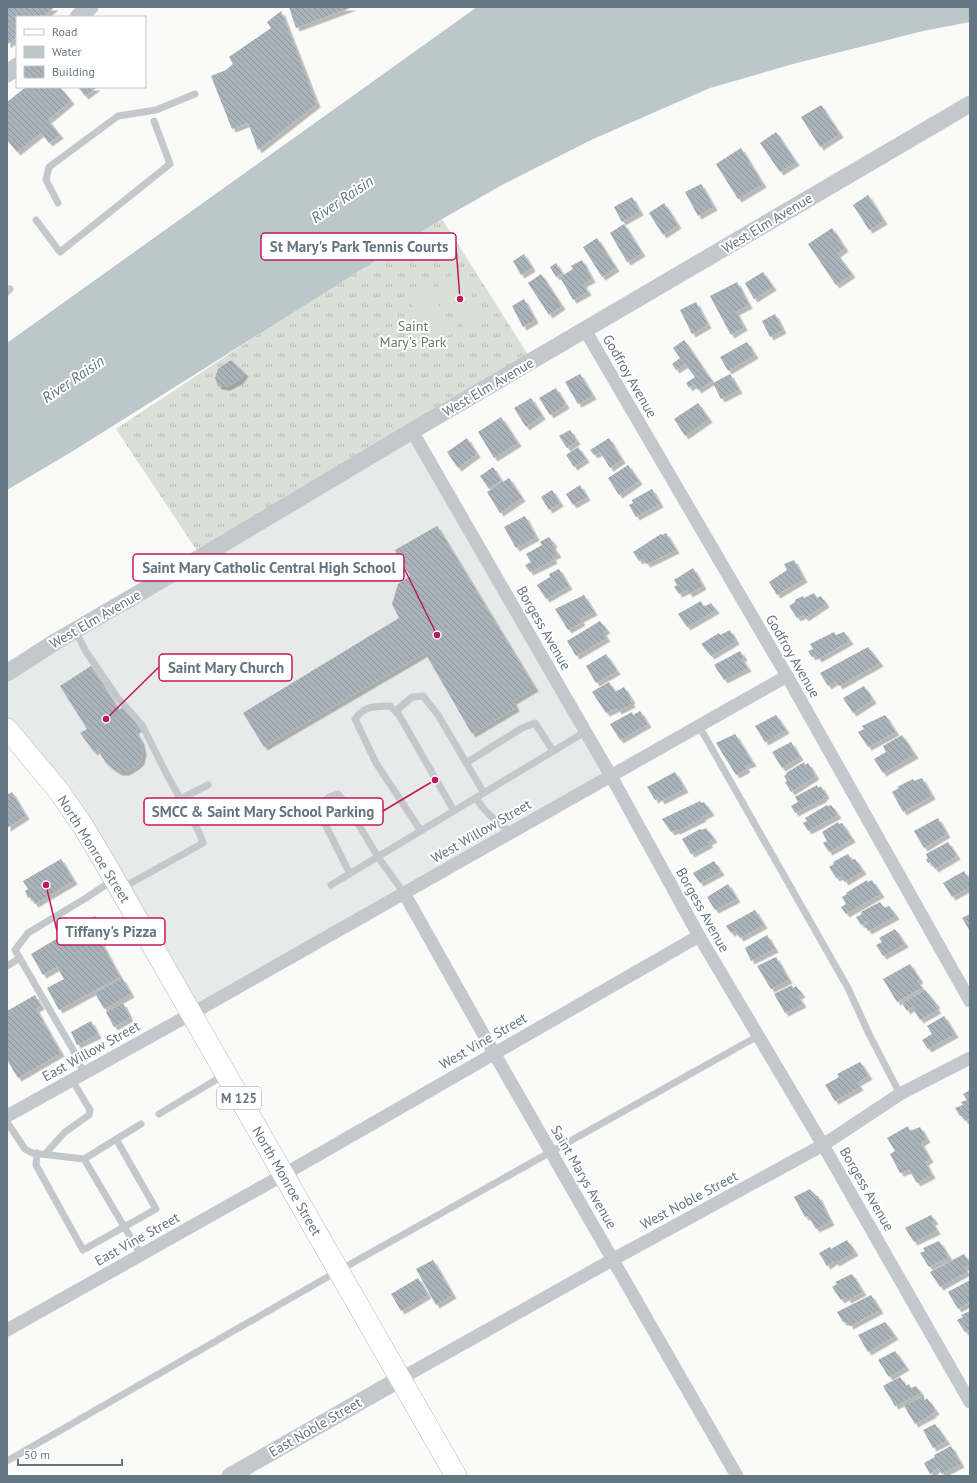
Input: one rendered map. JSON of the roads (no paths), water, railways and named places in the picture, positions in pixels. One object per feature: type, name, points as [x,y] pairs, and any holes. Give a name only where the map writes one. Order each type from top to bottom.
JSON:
[{"type":"main road","name":"North Monroe Street","points":[[7,730],[58,790],[83,826],[118,884],[225,1074],[456,1476]]},
{"type":"street","points":[[79,16],[90,7]]},
{"type":"street","points":[[7,74],[16,67]]},
{"type":"street","name":"West Elm Avenue","points":[[7,673],[75,630],[970,104]]},
{"type":"street","name":"Godfroy Avenue","points":[[585,330],[787,676],[970,1001]]},
{"type":"street","name":"Borgess Avenue","points":[[412,431],[611,776],[699,936],[823,1145],[970,1402]]},
{"type":"street","name":"West Willow Street","points":[[191,1014],[787,676]]},
{"type":"street","name":"Saint Marys Avenue","points":[[404,893],[612,1260],[737,1476]]},
{"type":"street","name":"West Vine Street","points":[[283,1175],[699,936]]},
{"type":"street","name":"East Willow Street","points":[[7,1116],[191,1014]]},
{"type":"street","name":"West Noble Street","points":[[400,1379],[612,1260],[823,1145],[900,1094],[970,1058]]},
{"type":"street","name":"East Vine Street","points":[[7,1330],[283,1175]]},
{"type":"street","name":"East Noble Street","points":[[230,1476],[400,1379]]},
{"type":"lane","points":[[58,203],[46,180],[49,167],[118,116],[156,110],[194,94]]},
{"type":"lane","points":[[36,220],[60,252],[170,164],[154,120]]},
{"type":"lane","points":[[75,630],[85,650],[117,697],[142,725],[180,799],[199,832],[203,843],[86,898],[28,933],[16,950],[72,1048],[84,1073]]},
{"type":"lane","points":[[396,711],[412,697],[423,696],[438,715],[484,793]]},
{"type":"lane","points":[[421,831],[376,763],[355,719],[362,710],[374,706],[390,706],[396,711],[454,811]]},
{"type":"lane","points":[[466,763],[522,728],[535,723],[553,751]]},
{"type":"lane","points":[[699,726],[848,988],[869,1034],[900,1094]]},
{"type":"lane","points":[[331,886],[585,732]]},
{"type":"lane","points":[[180,799],[208,785]]},
{"type":"lane","points":[[350,874],[324,822],[322,804],[329,797],[338,794],[345,802],[378,857],[404,893]]},
{"type":"lane","points":[[476,798],[482,808],[511,832]]},
{"type":"lane","points":[[7,966],[20,958]]},
{"type":"lane","points":[[7,1461],[338,1271],[758,1036]]},
{"type":"lane","points":[[159,1114],[225,1074]]},
{"type":"lane","points":[[72,1080],[90,1110],[89,1115],[65,1132],[41,1154],[36,1165],[83,1250],[156,1209],[116,1140]]},
{"type":"lane","points":[[7,1122],[25,1150],[32,1153],[84,1159],[141,1124]]},
{"type":"lane","points":[[84,1159],[142,1255]]},
{"type":"water","name":"River Raisin","points":[[477,7],[970,7],[970,22],[923,31],[793,64],[710,88],[591,140],[502,185],[442,219],[73,451],[7,490],[7,343]]},
{"type":"place","name":"St Mary's Park Tennis Courts","points":[[460,299]]},
{"type":"place","name":"Saint Mary Catholic Central High School","points":[[437,635]]},
{"type":"place","name":"Saint Mary Church","points":[[106,719]]},
{"type":"place","name":"SMCC & Saint Mary School Parking","points":[[435,780]]},
{"type":"place","name":"Tiffany's Pizza","points":[[46,885]]},
{"type":"park label","name":"Saint Mary's Park","points":[[413,334]]}]
